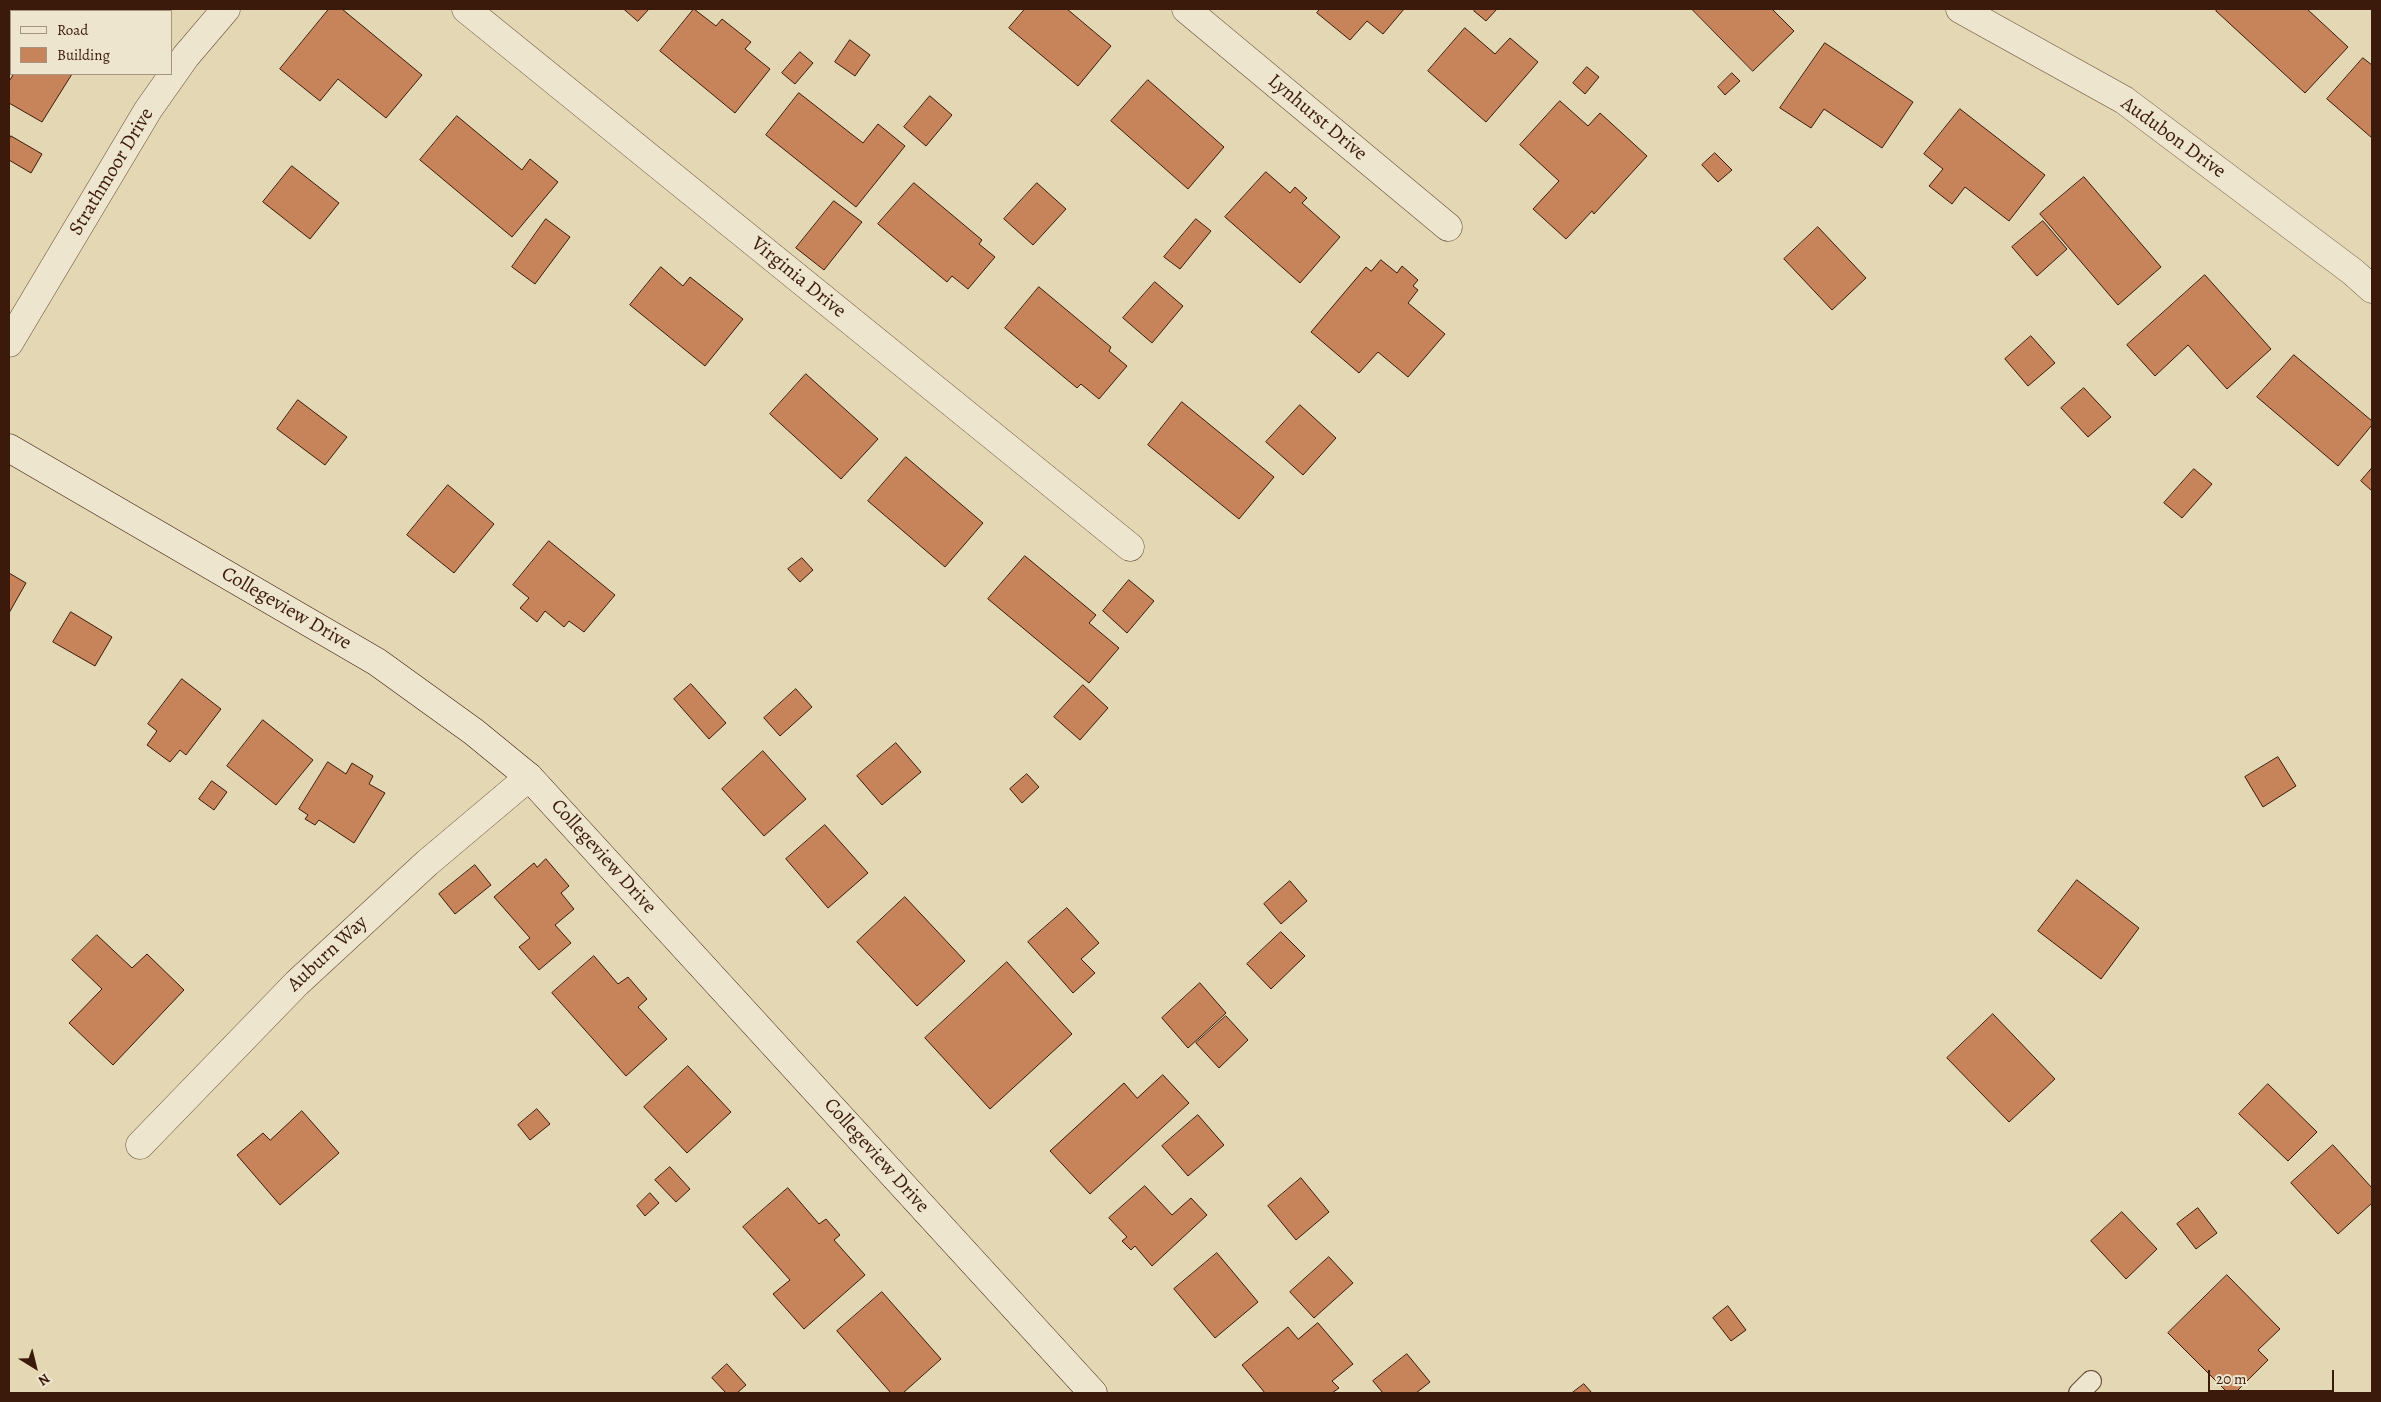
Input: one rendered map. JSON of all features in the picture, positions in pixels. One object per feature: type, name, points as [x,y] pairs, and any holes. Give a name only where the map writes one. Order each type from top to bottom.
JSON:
[{"type":"street","name":"Strathmoor Drive","points":[[9,342],[144,117],[186,56],[226,9]]},
{"type":"street","name":"Virginia Drive","points":[[466,9],[1130,547]]},
{"type":"street","name":"Lynhurst Drive","points":[[1186,9],[1448,227]]},
{"type":"street","name":"Audubon Drive","points":[[1960,9],[2124,100],[2345,266],[2372,289]]},
{"type":"street","name":"Collegeview Drive","points":[[9,448],[377,662],[474,732],[529,777],[1093,1393]]},
{"type":"street","name":"Auburn Way","points":[[140,1145],[297,983],[427,863],[529,777]]},
{"type":"building","points":[[329,9],[342,9],[422,75],[386,118],[338,79],[320,101],[280,69]]},
{"type":"building","points":[[624,9],[649,9],[638,21]]},
{"type":"building","points":[[694,9],[716,26],[722,19],[751,42],[745,49],[770,69],[735,113],[660,51]]},
{"type":"building","points":[[1025,9],[1067,9],[1111,46],[1078,86],[1009,28]]},
{"type":"building","points":[[1320,9],[1404,9],[1383,34],[1367,21],[1350,40],[1317,13]]},
{"type":"building","points":[[1476,9],[1497,9],[1486,21],[1474,11]]},
{"type":"building","points":[[1692,9],[1772,9],[1794,31],[1753,71]]},
{"type":"building","points":[[2218,9],[2307,9],[2348,47],[2305,93],[2216,11]]},
{"type":"building","points":[[1465,28],[1495,54],[1510,38],[1538,62],[1486,122],[1428,71]]},
{"type":"building","points":[[850,40],[870,55],[855,76],[835,62]]},
{"type":"building","points":[[1825,43],[1913,102],[1882,148],[1824,109],[1811,128],[1780,108]]},
{"type":"building","points":[[800,52],[813,63],[795,84],[782,73]]},
{"type":"building","points":[[2363,58],[2372,65],[2372,138],[2327,99]]},
{"type":"building","points":[[1587,67],[1599,77],[1585,94],[1573,83]]},
{"type":"building","points":[[1732,73],[1740,81],[1725,95],[1718,87]]},
{"type":"building","points":[[13,75],[71,75],[42,122],[9,103],[9,82]]},
{"type":"building","points":[[1148,80],[1224,147],[1188,189],[1111,121]]},
{"type":"building","points":[[799,93],[863,143],[878,124],[905,146],[856,207],[766,135]]},
{"type":"building","points":[[930,96],[952,115],[926,146],[904,127]]},
{"type":"building","points":[[1560,101],[1588,126],[1600,113],[1647,156],[1594,214],[1592,211],[1566,239],[1533,209],[1559,181],[1520,145]]},
{"type":"building","points":[[1960,109],[2045,175],[2009,221],[1965,187],[1952,204],[1929,186],[1943,169],[1924,154]]},
{"type":"building","points":[[457,116],[522,170],[530,159],[558,182],[512,237],[420,160]]},
{"type":"building","points":[[11,136],[42,154],[31,173],[9,160],[9,140]]},
{"type":"building","points":[[1715,153],[1732,170],[1718,182],[1702,165]]},
{"type":"building","points":[[292,166],[339,203],[310,239],[263,202]]},
{"type":"building","points":[[1266,172],[1290,193],[1295,187],[1307,198],[1302,203],[1340,237],[1300,283],[1225,217]]},
{"type":"building","points":[[2084,177],[2161,267],[2118,305],[2040,214]]},
{"type":"building","points":[[914,183],[982,240],[979,244],[995,257],[968,289],[952,276],[947,282],[878,224]]},
{"type":"building","points":[[1037,183],[1066,209],[1033,245],[1004,219]]},
{"type":"building","points":[[834,201],[862,222],[824,270],[796,248]]},
{"type":"building","points":[[546,219],[570,237],[535,284],[512,267]]},
{"type":"building","points":[[1196,219],[1211,231],[1180,269],[1164,257]]},
{"type":"building","points":[[2043,221],[2067,249],[2037,276],[2012,247]]},
{"type":"building","points":[[1818,227],[1866,278],[1832,310],[1784,259]]},
{"type":"building","points":[[1381,260],[1397,273],[1402,266],[1418,280],[1413,286],[1418,290],[1408,303],[1445,334],[1408,377],[1378,352],[1359,373],[1311,332],[1366,267],[1371,271]]},
{"type":"building","points":[[661,267],[683,286],[690,277],[743,319],[705,366],[630,305]]},
{"type":"building","points":[[2205,275],[2271,349],[2227,389],[2188,345],[2155,376],[2127,345]]},
{"type":"building","points":[[1155,282],[1183,306],[1152,343],[1123,318]]},
{"type":"building","points":[[1039,287],[1111,347],[1109,351],[1127,366],[1099,399],[1081,384],[1077,388],[1005,328]]},
{"type":"building","points":[[2031,336],[2055,363],[2028,386],[2005,359]]},
{"type":"building","points":[[2294,355],[2372,421],[2372,425],[2338,466],[2257,397]]},
{"type":"building","points":[[806,374],[878,439],[841,479],[770,414]]},
{"type":"building","points":[[2084,388],[2111,417],[2088,437],[2061,408]]},
{"type":"building","points":[[298,400],[347,437],[325,465],[277,429]]},
{"type":"building","points":[[1182,402],[1274,477],[1239,519],[1148,445]]},
{"type":"building","points":[[1300,405],[1336,438],[1303,475],[1266,442]]},
{"type":"building","points":[[906,457],[983,523],[945,567],[868,501]]},
{"type":"building","points":[[2372,468],[2372,491],[2361,481]]},
{"type":"building","points":[[2194,469],[2212,484],[2182,518],[2164,503]]},
{"type":"building","points":[[448,485],[494,524],[454,573],[407,535]]},
{"type":"building","points":[[549,541],[615,595],[584,632],[569,621],[564,627],[545,611],[537,622],[520,608],[529,598],[513,585]]},
{"type":"building","points":[[1025,556],[1096,615],[1089,623],[1119,648],[1089,683],[988,599]]},
{"type":"building","points":[[802,558],[813,570],[800,582],[788,569]]},
{"type":"building","points":[[9,573],[26,583],[9,613]]},
{"type":"building","points":[[1129,580],[1154,601],[1127,633],[1103,611]]},
{"type":"building","points":[[71,612],[112,637],[95,666],[53,642]]},
{"type":"building","points":[[182,679],[221,709],[186,755],[180,750],[170,762],[147,745],[157,731],[148,724]]},
{"type":"building","points":[[691,684],[726,723],[709,739],[674,699]]},
{"type":"building","points":[[1083,685],[1108,708],[1080,740],[1054,717]]},
{"type":"building","points":[[796,689],[812,707],[780,736],[764,718]]},
{"type":"building","points":[[263,720],[313,760],[276,805],[227,766]]},
{"type":"building","points":[[896,743],[921,772],[882,805],[857,776]]},
{"type":"building","points":[[763,751],[806,799],[764,836],[722,789]]},
{"type":"building","points":[[2278,757],[2296,786],[2263,807],[2245,777]]},
{"type":"building","points":[[328,762],[346,774],[352,763],[373,776],[369,784],[385,793],[354,843],[319,820],[315,825],[305,819],[308,815],[299,809]]},
{"type":"building","points":[[1027,774],[1039,787],[1022,803],[1010,789]]},
{"type":"building","points":[[212,781],[227,792],[214,810],[199,799]]},
{"type":"building","points":[[825,825],[868,873],[828,908],[786,859]]},
{"type":"building","points":[[546,859],[569,886],[561,893],[574,909],[555,925],[571,943],[539,970],[519,947],[530,938],[494,897],[534,863],[537,867]]},
{"type":"building","points":[[475,865],[491,885],[455,914],[439,894]]},
{"type":"building","points":[[2077,880],[2139,928],[2101,979],[2038,931]]},
{"type":"building","points":[[1290,881],[1307,901],[1281,924],[1264,904]]},
{"type":"building","points":[[905,897],[965,961],[917,1006],[857,942]]},
{"type":"building","points":[[1067,908],[1099,943],[1081,959],[1095,973],[1073,993],[1028,942]]},
{"type":"building","points":[[1281,932],[1305,956],[1271,989],[1247,964]]},
{"type":"building","points":[[97,935],[132,968],[147,954],[184,990],[113,1065],[69,1023],[102,989],[72,960]]},
{"type":"building","points":[[594,956],[618,984],[628,977],[647,999],[638,1007],[667,1039],[626,1076],[552,993]]},
{"type":"building","points":[[1007,962],[1072,1034],[990,1109],[925,1038]]},
{"type":"building","points":[[1200,983],[1226,1013],[1188,1048],[1162,1018]]},
{"type":"building","points":[[1993,1014],[2055,1079],[2009,1122],[1947,1058]]},
{"type":"building","points":[[1226,1016],[1248,1040],[1219,1068],[1196,1043]]},
{"type":"building","points":[[688,1066],[731,1112],[687,1153],[644,1107]]},
{"type":"building","points":[[1163,1075],[1189,1103],[1090,1194],[1050,1151],[1124,1083],[1137,1098]]},
{"type":"building","points":[[2268,1084],[2317,1132],[2288,1161],[2239,1114]]},
{"type":"building","points":[[537,1109],[550,1124],[530,1140],[518,1125]]},
{"type":"building","points":[[302,1111],[339,1153],[280,1205],[237,1155],[263,1133],[270,1140]]},
{"type":"building","points":[[1198,1115],[1224,1145],[1188,1176],[1162,1146]]},
{"type":"building","points":[[2333,1145],[2372,1188],[2372,1203],[2338,1234],[2291,1183]]},
{"type":"building","points":[[670,1167],[690,1189],[676,1202],[655,1180]]},
{"type":"building","points":[[1301,1178],[1329,1212],[1296,1240],[1268,1206]]},
{"type":"building","points":[[1145,1186],[1172,1215],[1191,1198],[1207,1215],[1152,1266],[1135,1246],[1131,1250],[1122,1241],[1127,1237],[1109,1218]]},
{"type":"building","points":[[788,1188],[819,1224],[826,1219],[840,1235],[834,1240],[865,1275],[804,1329],[773,1294],[790,1280],[743,1227]]},
{"type":"building","points":[[650,1193],[659,1203],[645,1216],[637,1206]]},
{"type":"building","points":[[2198,1208],[2217,1233],[2196,1249],[2177,1224]]},
{"type":"building","points":[[2122,1212],[2157,1249],[2126,1279],[2091,1241]]},
{"type":"building","points":[[1217,1253],[1258,1302],[1215,1338],[1174,1289]]},
{"type":"building","points":[[1329,1257],[1353,1283],[1314,1318],[1290,1292]]},
{"type":"building","points":[[2227,1275],[2280,1329],[2258,1350],[2268,1360],[2235,1393],[2228,1393],[2168,1333]]},
{"type":"building","points":[[882,1292],[941,1359],[903,1393],[891,1393],[837,1331]]},
{"type":"building","points":[[1728,1306],[1746,1330],[1731,1341],[1713,1318]]},
{"type":"building","points":[[1318,1323],[1353,1364],[1332,1381],[1339,1388],[1332,1393],[1265,1393],[1242,1365],[1288,1327],[1298,1339]]},
{"type":"building","points":[[1407,1354],[1430,1382],[1416,1393],[1383,1393],[1373,1381]]},
{"type":"building","points":[[727,1364],[746,1385],[737,1393],[726,1393],[712,1378]]},
{"type":"building","points":[[1584,1384],[1592,1393],[1572,1393]]}]
